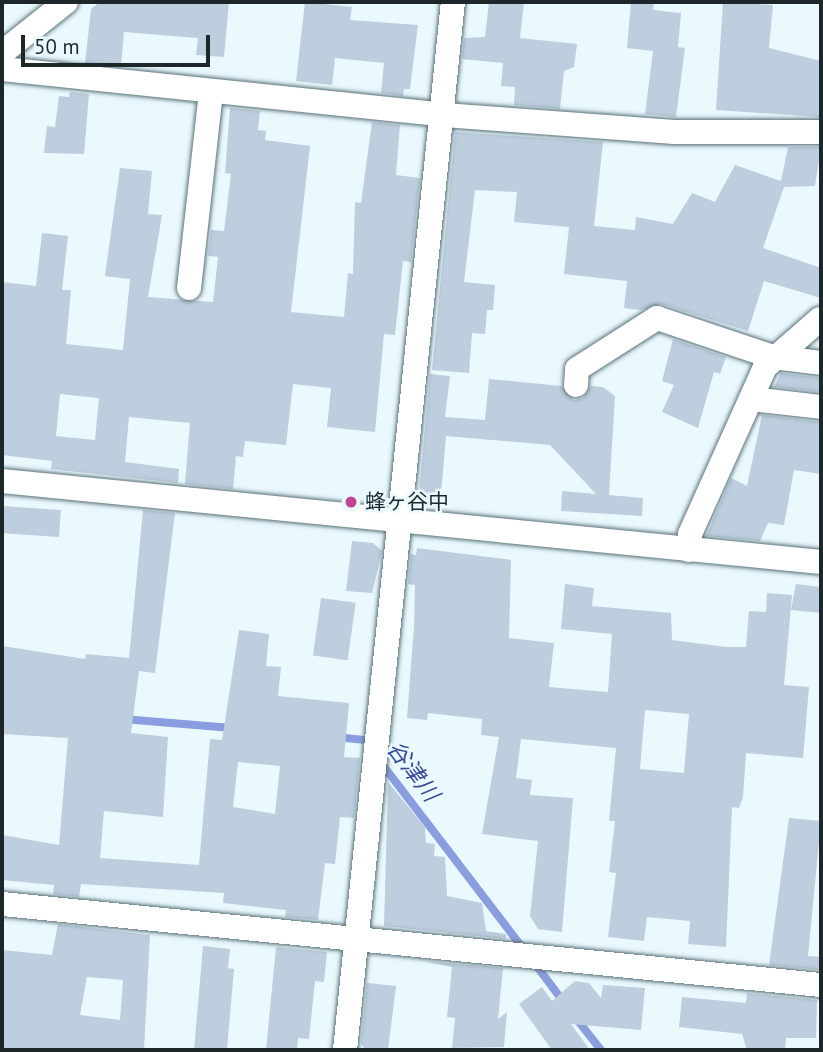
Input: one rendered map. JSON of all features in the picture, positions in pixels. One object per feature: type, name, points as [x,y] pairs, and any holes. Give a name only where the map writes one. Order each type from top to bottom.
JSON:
[{"type":"street","points":[[2,53],[66,2]]},
{"type":"street","points":[[345,1050],[444,115],[453,2]]},
{"type":"street","points":[[2,69],[444,115],[674,132],[821,132]]},
{"type":"street","points":[[190,288],[211,91]]},
{"type":"street","points":[[576,385],[577,369],[657,318],[774,357],[821,362]]},
{"type":"street","points":[[690,550],[691,534],[751,399],[774,357],[820,319]]},
{"type":"street","points":[[751,399],[821,407]]},
{"type":"street","points":[[2,481],[821,562]]},
{"type":"street","points":[[2,904],[821,985]]},
{"type":"building","points":[[100,2],[229,2],[224,57],[196,55],[198,38],[124,32],[121,66],[85,63],[91,9]]},
{"type":"building","points":[[305,2],[352,7],[350,20],[418,25],[410,89],[404,89],[403,96],[381,93],[384,63],[335,58],[332,85],[296,81]]},
{"type":"building","points":[[489,2],[524,2],[520,38],[577,44],[574,67],[564,71],[560,109],[514,105],[515,87],[501,86],[503,63],[462,59],[464,38],[485,37]]},
{"type":"building","points":[[631,2],[654,2],[653,10],[681,13],[678,47],[685,48],[676,117],[645,114],[653,51],[627,48]]},
{"type":"building","points":[[723,2],[773,5],[769,48],[821,61],[821,117],[716,110]]},
{"type":"building","points":[[70,92],[89,94],[84,154],[44,153],[47,126],[55,127],[59,96],[69,97]]},
{"type":"building","points":[[230,108],[260,111],[258,130],[266,131],[265,140],[310,146],[291,312],[344,317],[348,273],[353,274],[355,202],[361,203],[372,122],[400,125],[396,175],[420,178],[411,262],[403,261],[395,335],[384,334],[375,432],[327,427],[331,388],[293,384],[286,445],[245,441],[243,457],[236,456],[233,489],[185,484],[190,423],[129,417],[125,462],[179,469],[178,483],[51,469],[52,461],[2,455],[2,282],[36,286],[42,233],[68,236],[62,290],[71,290],[66,344],[123,350],[130,279],[105,276],[120,168],[152,171],[148,214],[162,215],[148,297],[213,302],[218,257],[208,256],[211,230],[224,231],[231,174],[225,173]],"holes":[[[60,394],[99,398],[95,440],[56,436]]]},
{"type":"building","points":[[455,132],[603,142],[594,226],[635,230],[636,217],[673,224],[692,193],[715,202],[735,165],[781,181],[788,147],[821,147],[815,186],[784,187],[763,248],[821,268],[821,298],[764,281],[748,331],[661,304],[641,310],[624,308],[627,281],[564,274],[569,227],[514,222],[517,192],[475,190],[464,282],[495,285],[493,310],[487,310],[485,334],[472,333],[469,373],[432,370]]},
{"type":"building","points":[[673,339],[726,357],[720,374],[714,372],[698,428],[662,412],[674,385],[662,381]]},
{"type":"building","points":[[781,373],[821,378],[821,392],[774,387]]},
{"type":"building","points":[[430,374],[450,376],[445,417],[485,420],[489,379],[561,386],[574,400],[583,398],[591,386],[603,387],[615,396],[609,495],[643,498],[642,516],[561,511],[562,491],[596,494],[550,445],[446,436],[440,505],[418,503]]},
{"type":"building","points":[[762,415],[821,422],[821,474],[794,470],[784,525],[768,523],[760,541],[706,536],[731,478],[747,486]]},
{"type":"building","points":[[2,506],[61,510],[59,537],[2,533]]},
{"type":"building","points":[[143,510],[175,513],[155,673],[139,671],[131,733],[168,737],[163,817],[104,811],[100,858],[199,865],[210,739],[222,740],[239,630],[269,634],[266,666],[281,667],[278,696],[349,703],[344,757],[360,758],[354,818],[340,817],[335,864],[325,863],[318,920],[285,917],[286,910],[223,903],[224,893],[81,884],[79,897],[53,894],[54,885],[2,880],[2,835],[59,845],[68,738],[2,734],[2,646],[85,659],[86,654],[129,658]],"holes":[[[238,762],[280,766],[275,814],[233,807]]]},
{"type":"building","points":[[352,541],[373,543],[382,551],[372,593],[346,591]]},
{"type":"building","points":[[417,548],[511,560],[509,638],[554,643],[549,687],[608,692],[612,634],[561,629],[565,584],[594,588],[592,606],[671,613],[672,640],[726,647],[746,647],[749,611],[766,612],[767,593],[792,595],[784,685],[809,687],[803,758],[746,753],[743,797],[739,808],[732,807],[726,947],[688,944],[690,921],[647,917],[644,941],[608,937],[616,873],[609,872],[615,821],[609,821],[616,748],[521,739],[516,778],[532,780],[530,795],[573,798],[562,932],[538,929],[530,916],[538,841],[482,834],[499,737],[481,735],[482,719],[428,713],[427,720],[407,718],[415,585],[408,584],[411,554],[416,555]],"holes":[[[645,710],[689,714],[684,773],[640,769]]]},
{"type":"building","points":[[796,584],[821,587],[821,613],[791,610]]},
{"type":"building","points":[[321,598],[356,603],[348,660],[313,655]]},
{"type":"building","points":[[388,782],[425,827],[426,843],[435,844],[434,856],[445,857],[447,896],[482,903],[486,931],[506,934],[506,939],[384,926]]},
{"type":"building","points":[[789,818],[821,821],[808,956],[821,957],[820,970],[769,965]]},
{"type":"building","points":[[58,924],[150,935],[144,1050],[2,1050],[2,950],[52,955]],"holes":[[[87,977],[123,980],[120,1020],[80,1015]]]},
{"type":"building","points":[[203,946],[230,949],[228,968],[234,969],[227,1050],[194,1050]]},
{"type":"building","points":[[276,947],[327,952],[324,982],[315,981],[309,1039],[298,1038],[297,1050],[266,1050]]},
{"type":"building","points":[[423,961],[503,968],[498,1019],[507,1012],[504,1047],[452,1048],[455,1018],[447,1017],[452,967]]},
{"type":"building","points":[[575,981],[589,983],[601,998],[603,985],[645,988],[641,1030],[571,1024],[590,1050],[552,1050],[519,1004],[542,987],[552,1001]]},
{"type":"building","points":[[367,983],[396,986],[388,1050],[366,1050],[361,1044]]},
{"type":"building","points":[[747,993],[817,1000],[816,1038],[786,1038],[785,1050],[747,1050],[742,1034],[679,1027],[682,997],[746,1003]]},
{"type":"waterway","name":"谷津川","points":[[123,719],[232,728]]},
{"type":"waterway","name":"谷津川","points":[[336,737],[366,740],[371,747]]},
{"type":"waterway","name":"谷津川","points":[[382,764],[525,951]]},
{"type":"waterway","name":"谷津川","points":[[533,961],[565,1004]]},
{"type":"waterway","name":"谷津川","points":[[575,1017],[601,1050]]},
{"type":"place","name":"蜂ヶ谷中","points":[[351,502]]}]
